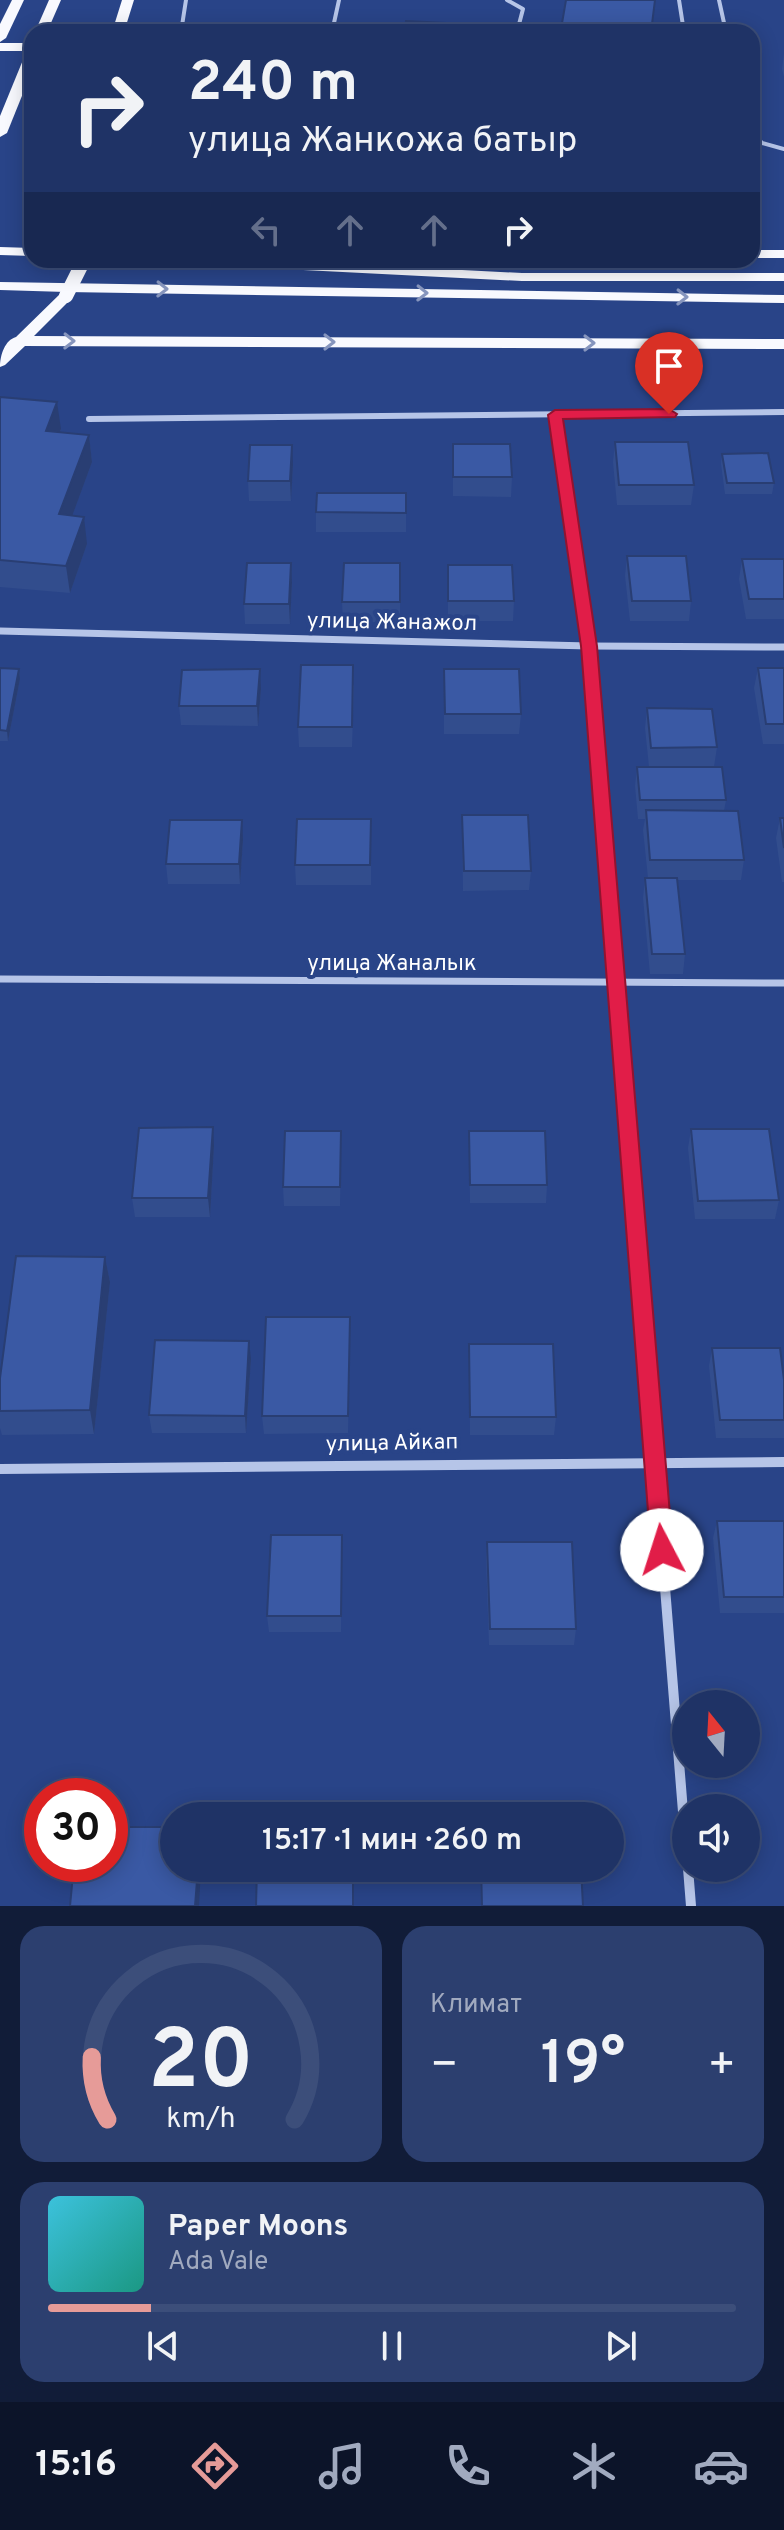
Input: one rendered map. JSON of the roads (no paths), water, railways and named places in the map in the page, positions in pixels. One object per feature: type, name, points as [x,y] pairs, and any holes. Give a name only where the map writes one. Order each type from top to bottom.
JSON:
[{"type":"main road","points":[[0,38],[18,0]]},
{"type":"main road","points":[[44,24],[55,0]]},
{"type":"main road","points":[[120,24],[128,0]]},
{"type":"main road","points":[[0,47],[24,47]]},
{"type":"main road","points":[[0,133],[24,74]]},
{"type":"main road","points":[[0,251],[24,252]]},
{"type":"main road","points":[[760,254],[784,254]]},
{"type":"main road","points":[[0,362],[66,296],[80,268]]},
{"type":"main road","points":[[342,268],[522,277],[784,277]]},
{"type":"main road","points":[[0,286],[784,299]]},
{"type":"main road","points":[[0,345],[21,341],[784,344]]},
{"type":"street","points":[[89,419],[784,412]]},
{"type":"street","points":[[555,415],[589,646],[682,1794]]},
{"type":"street","name":"улица Жанажол","points":[[0,631],[589,646],[784,647]]},
{"type":"street","name":"улица Жаналык","points":[[0,979],[784,983]]},
{"type":"street","name":"улица Айкап","points":[[0,1469],[784,1462]]},
{"type":"street","points":[[689,1882],[691,1906]]},
{"type":"lane","points":[[182,24],[186,0]]},
{"type":"lane","points":[[334,24],[339,0]]},
{"type":"lane","points":[[507,0],[523,9],[519,24]]},
{"type":"lane","points":[[679,0],[683,24]]},
{"type":"lane","points":[[719,0],[724,24]]},
{"type":"lane","points":[[760,141],[784,149]]}]
